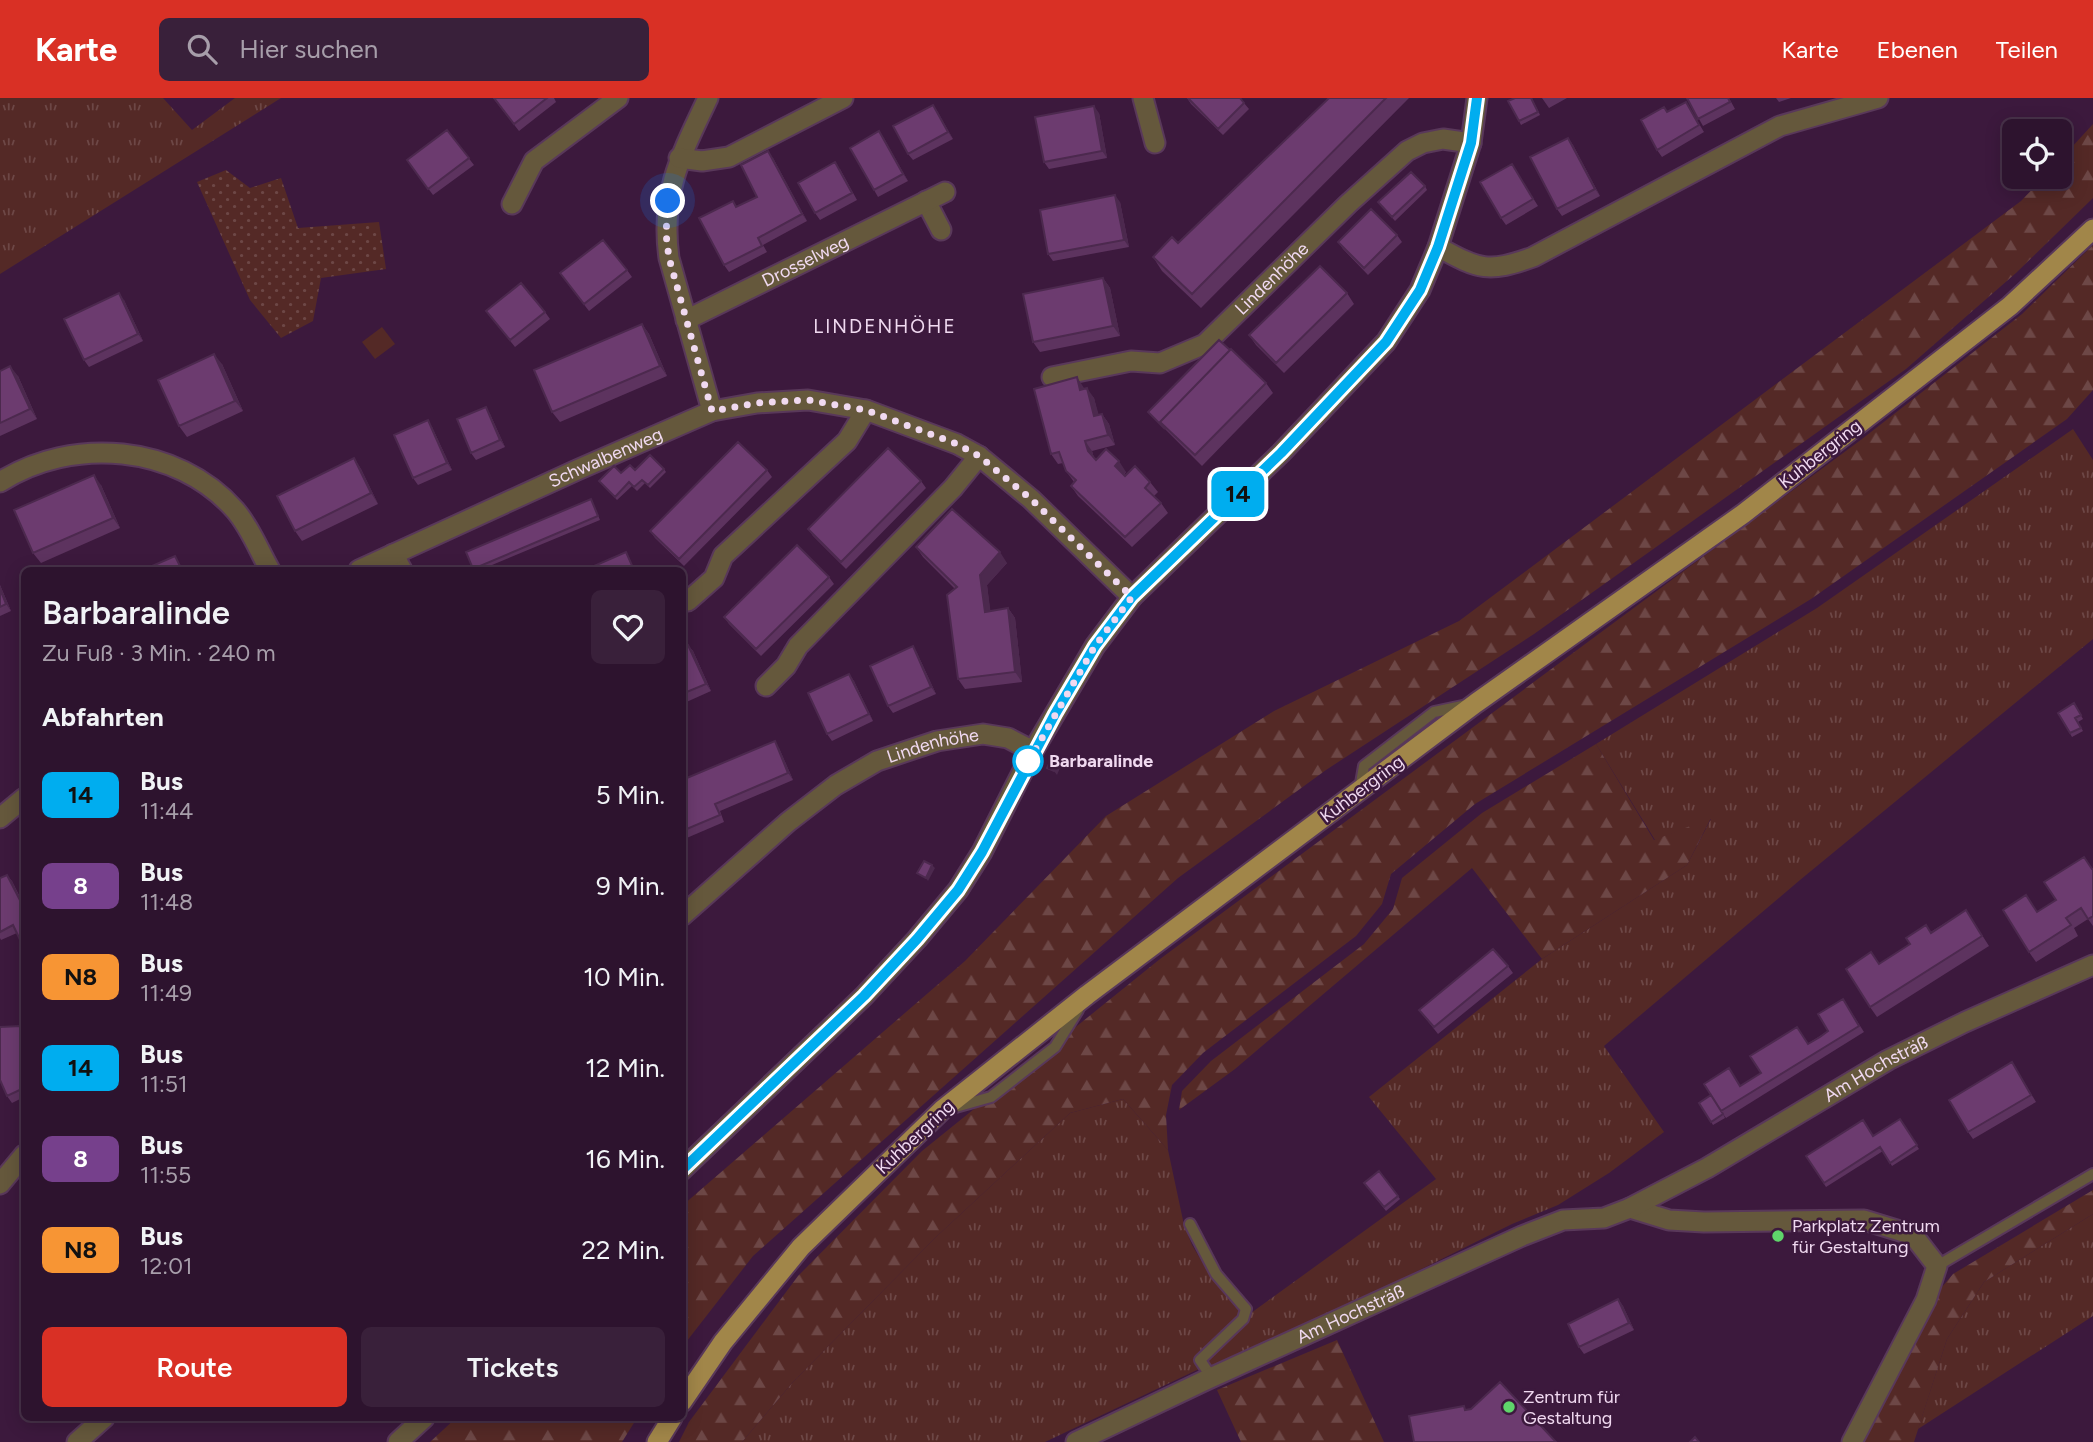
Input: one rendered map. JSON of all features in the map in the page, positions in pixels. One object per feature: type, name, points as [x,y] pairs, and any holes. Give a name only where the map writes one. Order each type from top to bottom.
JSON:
[{"type":"main road","name":"Kuhbergring","points":[[686,1396],[723,1342],[802,1247],[942,1110],[1087,995],[1476,703],[1743,514],[2010,306],[2093,229]]},
{"type":"main road","points":[[656,1442],[670,1421]]},
{"type":"street","points":[[512,204],[534,162],[618,98]]},
{"type":"street","points":[[708,98],[679,158],[668,201],[666,234],[669,258],[712,411]]},
{"type":"street","points":[[679,158],[702,161],[729,157],[843,98]]},
{"type":"street","points":[[1143,98],[1155,142]]},
{"type":"street","points":[[686,1166],[864,996],[917,939],[958,890],[982,852],[1033,751],[1095,646],[1132,597],[1281,453],[1386,342],[1420,290],[1438,247],[1471,143],[1477,98]]},
{"type":"street","points":[[1438,247],[1472,266],[1503,268],[1534,257],[1780,126],[1878,98]]},
{"type":"street","name":"Lindenhöhe","points":[[1052,377],[1131,361],[1160,363],[1178,358],[1205,344],[1348,204],[1407,151],[1423,143],[1443,139],[1471,143]]},
{"type":"street","name":"Drosselweg","points":[[686,320],[945,192]]},
{"type":"street","points":[[926,201],[941,230]]},
{"type":"street","name":"Schwalbenweg","points":[[374,567],[398,562],[712,411],[757,403],[808,400],[866,410],[957,444],[979,456],[1031,499],[1132,597]]},
{"type":"street","points":[[688,601],[714,578],[723,556],[847,440],[866,410]]},
{"type":"street","points":[[0,482],[21,468],[64,456],[111,452],[156,459],[201,480],[236,511],[268,567]]},
{"type":"street","points":[[766,686],[786,666],[798,646],[953,488],[979,456]]},
{"type":"street","name":"Lindenhöhe","points":[[686,912],[788,822],[836,785],[877,761],[937,741],[983,734],[1008,738],[1033,751]]},
{"type":"street","points":[[0,818],[21,800]]},
{"type":"street","name":"Am Hochsträß","points":[[1076,1442],[1522,1236],[1563,1220],[1604,1218],[1630,1208],[1707,1168],[1888,1060],[1965,1022],[2093,965]]},
{"type":"street","points":[[0,1184],[21,1159]]},
{"type":"street","points":[[1630,1208],[1669,1220],[1704,1222],[1864,1220],[1913,1235],[1937,1266],[1926,1300],[1852,1442]]},
{"type":"street","points":[[77,1442],[101,1421]]},
{"type":"street","points":[[398,1442],[421,1421]]},
{"type":"lane","points":[[1937,1266],[2093,1174]]},
{"type":"lane","points":[[1190,1224],[1216,1274],[1246,1309],[1244,1319],[1200,1360],[1212,1378]]},
{"type":"green space","points":[[0,98],[163,98],[192,130],[235,98],[281,98],[0,274]]},
{"type":"green space","points":[[2093,124],[2093,198],[2016,273],[1906,369],[1534,634],[1326,770],[1178,878],[753,1256],[686,1342],[686,1202],[965,961],[1106,816],[1274,711],[1459,621],[2021,201],[2032,189],[2072,189],[2072,147]]},
{"type":"green space","points":[[226,170],[250,188],[281,178],[298,228],[379,222],[386,269],[321,278],[313,321],[281,338],[250,300],[197,182]]},
{"type":"green space","points":[[2093,245],[2093,390],[2067,419],[1811,599],[1475,804],[1391,874],[1382,904],[1356,936],[1203,1053],[1172,1085],[1166,1115],[1168,1150],[1123,1099],[1070,1113],[936,1237],[793,1382],[742,1442],[679,1442],[689,1422],[798,1276],[922,1151],[1160,959],[1862,439],[2022,314]]},
{"type":"green space","points":[[382,327],[395,344],[375,359],[362,342]]},
{"type":"green space","points":[[2073,429],[2093,460],[2093,639],[1800,880],[1604,1046],[1664,1132],[1609,1173],[1558,1205],[1512,1224],[1323,1318],[1211,1368],[1206,1360],[1248,1322],[1251,1313],[1436,1179],[1369,1097],[1542,959],[1687,865],[1711,819],[1655,840],[1596,744],[1817,608]]},
{"type":"green space","points":[[1596,744],[1654,840],[1711,818],[1687,865],[1542,959],[1472,868],[1235,1069],[1179,1110],[1182,1091],[1211,1061],[1364,944],[1393,909],[1402,878],[1482,813]]},
{"type":"green space","points":[[1123,1099],[1168,1150],[1184,1225],[1192,1245],[1211,1277],[1240,1309],[1238,1316],[1193,1359],[1199,1369],[1045,1442],[742,1442],[793,1382],[936,1237],[1070,1113]]},
{"type":"green space","points":[[2093,1190],[2093,1214],[1984,1282],[1947,1339],[1914,1442],[1863,1442],[1936,1294],[1953,1274]]},
{"type":"green space","points":[[2093,1214],[2093,1316],[1918,1429],[1947,1339],[1984,1282]]},
{"type":"green space","points":[[1337,1340],[1384,1442],[1241,1442],[1217,1390]]},
{"type":"green space","points":[[453,1421],[635,1421],[622,1442],[430,1442]]},
{"type":"building","points":[[494,98],[547,98],[514,124]]},
{"type":"building","points":[[1188,98],[1240,98],[1244,103],[1218,129]]},
{"type":"building","points":[[1329,98],[1386,98],[1192,294],[1153,257],[1172,237],[1178,243]]},
{"type":"building","points":[[1531,98],[1538,112],[1519,121],[1508,101]]},
{"type":"building","points":[[1687,98],[1728,98],[1730,102],[1698,119]]},
{"type":"building","points":[[1686,102],[1699,125],[1657,150],[1641,120],[1664,107],[1667,112]]},
{"type":"building","points":[[933,105],[948,132],[908,154],[893,126]]},
{"type":"building","points":[[1094,106],[1102,151],[1044,162],[1035,117]]},
{"type":"building","points":[[447,130],[469,158],[428,189],[407,160]]},
{"type":"building","points":[[879,131],[903,174],[874,190],[850,148]]},
{"type":"building","points":[[1568,138],[1595,189],[1557,209],[1530,157]]},
{"type":"building","points":[[768,151],[802,214],[758,238],[762,246],[724,265],[699,218],[733,201],[736,207],[757,197],[741,165]]},
{"type":"building","points":[[835,162],[852,193],[815,213],[798,183]]},
{"type":"building","points":[[1512,164],[1533,199],[1501,218],[1480,182]]},
{"type":"building","points":[[1411,172],[1425,186],[1392,217],[1378,202]]},
{"type":"building","points":[[1115,195],[1124,240],[1048,254],[1040,210]]},
{"type":"building","points":[[1371,209],[1397,235],[1364,268],[1338,242]]},
{"type":"building","points":[[603,240],[627,270],[584,304],[560,273]]},
{"type":"building","points":[[1320,266],[1347,293],[1276,363],[1249,335]]},
{"type":"building","points":[[1103,278],[1113,326],[1033,342],[1023,294]]},
{"type":"building","points":[[521,283],[545,312],[510,340],[486,311]]},
{"type":"building","points":[[119,293],[138,334],[84,360],[64,319]]},
{"type":"building","points":[[642,324],[660,366],[552,412],[534,370]]},
{"type":"building","points":[[1219,340],[1230,350],[1160,422],[1165,429],[1148,412]]},
{"type":"building","points":[[1231,349],[1266,383],[1195,455],[1160,422]]},
{"type":"building","points":[[214,354],[235,401],[179,426],[158,380]]},
{"type":"building","points":[[10,366],[30,409],[0,423],[0,371]]},
{"type":"building","points":[[1077,377],[1080,390],[1087,388],[1094,416],[1102,414],[1108,435],[1085,441],[1088,451],[1096,460],[1106,449],[1119,461],[1115,466],[1125,476],[1135,466],[1150,482],[1145,488],[1161,503],[1125,537],[1071,486],[1076,480],[1066,471],[1059,452],[1051,454],[1034,389]]},
{"type":"building","points":[[486,407],[500,440],[471,453],[457,419]]},
{"type":"building","points":[[428,420],[447,463],[413,478],[394,435]]},
{"type":"building","points":[[738,442],[767,470],[679,559],[650,531]]},
{"type":"building","points":[[888,448],[921,481],[841,562],[808,529]]},
{"type":"building","points":[[650,455],[664,469],[648,485],[642,480],[634,487],[629,482],[615,497],[599,481],[614,466],[621,473],[630,465],[635,470]]},
{"type":"building","points":[[354,458],[371,493],[295,531],[277,496]]},
{"type":"building","points":[[94,475],[113,518],[33,553],[14,510]]},
{"type":"building","points":[[591,499],[598,516],[478,567],[472,567],[466,552]]},
{"type":"building","points":[[952,509],[1000,552],[980,575],[985,612],[1008,608],[1015,672],[958,679],[947,595],[957,587],[916,547]]},
{"type":"building","points":[[797,545],[829,577],[756,649],[724,617]]},
{"type":"building","points":[[626,552],[633,567],[592,567]]},
{"type":"building","points":[[175,556],[180,567],[150,567]]},
{"type":"building","points":[[0,589],[6,604],[0,607]]},
{"type":"building","points":[[686,646],[706,684],[686,692]]},
{"type":"building","points":[[913,646],[931,687],[888,706],[870,666]]},
{"type":"building","points":[[849,674],[869,714],[827,734],[808,693]]},
{"type":"building","points":[[2074,703],[2081,715],[2075,718],[2081,728],[2070,733],[2058,713]]},
{"type":"building","points":[[775,741],[788,773],[715,804],[720,815],[686,829],[686,778]]},
{"type":"building","points":[[1053,756],[1060,759],[1054,771],[1047,768]]},
{"type":"building","points":[[2084,857],[2093,869],[2093,916],[2088,919],[2081,908],[2066,918],[2071,925],[2029,952],[2003,910],[2026,895],[2037,912],[2056,900],[2044,882]]},
{"type":"building","points":[[924,861],[932,865],[926,878],[917,873]]},
{"type":"building","points":[[7,875],[21,902],[21,942],[13,925],[0,932],[0,878]]},
{"type":"building","points":[[1966,910],[1982,936],[1870,1007],[1846,969],[1871,952],[1879,964],[1910,944],[1906,938],[1926,925],[1931,933]]},
{"type":"building","points":[[1493,949],[1508,966],[1434,1027],[1419,1010]]},
{"type":"building","points":[[1843,999],[1859,1026],[1721,1111],[1704,1084],[1729,1068],[1740,1086],[1761,1073],[1750,1056],[1797,1027],[1808,1044],[1820,1037],[1828,1031],[1818,1014]]},
{"type":"building","points":[[20,1026],[21,1028],[21,1089],[7,1096],[0,1080],[0,1027]]},
{"type":"building","points":[[2012,1062],[2031,1095],[1968,1132],[1949,1100]]},
{"type":"building","points":[[1711,1095],[1723,1114],[1711,1122],[1699,1103]]},
{"type":"building","points":[[1900,1119],[1917,1145],[1890,1163],[1880,1147],[1824,1183],[1806,1156],[1863,1120],[1873,1136]]},
{"type":"building","points":[[1379,1171],[1398,1196],[1384,1207],[1364,1183]]},
{"type":"building","points":[[1618,1299],[1629,1323],[1579,1347],[1568,1324]]},
{"type":"building","name":"Zentrum für Gestaltung","points":[[1500,1382],[1556,1442],[1414,1442],[1409,1416],[1464,1406],[1465,1410],[1471,1409]]},
{"type":"bus line","name":"14","points":[[686,1166],[864,996],[917,939],[958,890],[982,852],[1033,751],[1095,646],[1132,597],[1281,453],[1386,342],[1420,290],[1438,247],[1471,143],[1477,98]]},
{"type":"place","name":"Barbaralinde","points":[[1028,761]]},
{"type":"place","name":"Parkplatz Zentrum für Gestaltung","points":[[1778,1236]]},
{"type":"place","name":"Zentrum für Gestaltung","points":[[1509,1407]]},
{"type":"district","name":"LINDENHÖHE","points":[[885,326]]},
{"type":"route","points":[[668,201],[666,234],[669,258],[712,411],[757,403],[808,400],[866,410],[957,444],[979,456],[1031,499],[1132,597],[1095,646],[1027,764],[1028,761]]}]
